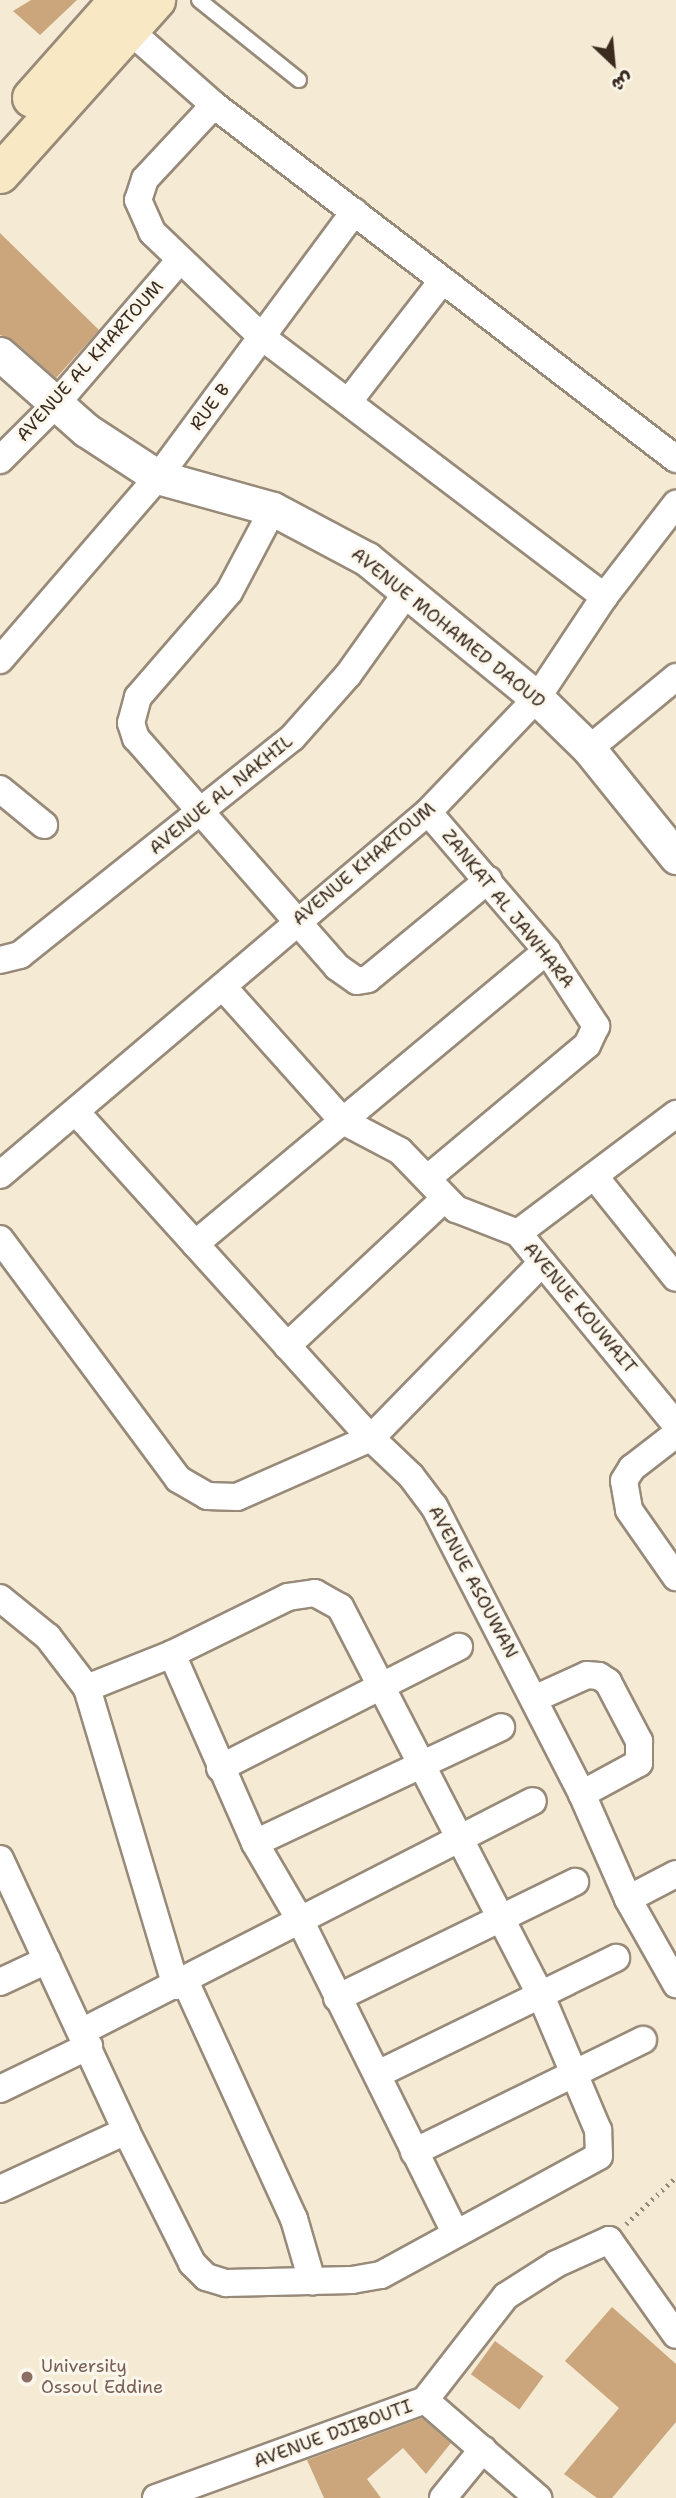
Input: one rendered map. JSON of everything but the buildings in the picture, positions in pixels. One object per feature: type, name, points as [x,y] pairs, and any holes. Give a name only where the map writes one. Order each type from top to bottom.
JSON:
[{"type":"main road","points":[[0,135],[124,15],[156,0]]},
{"type":"main road","points":[[0,174],[124,15]]},
{"type":"street","points":[[124,15],[214,105],[676,460]]},
{"type":"street","points":[[214,105],[145,179],[138,200],[152,232],[178,261],[262,337],[604,597]]},
{"type":"street","name":"RUE B","points":[[0,660],[158,477],[354,212]]},
{"type":"street","name":"AVENUE AL KHARTOUM","points":[[0,460],[56,404],[178,261]]},
{"type":"street","points":[[349,401],[442,281]]},
{"type":"street","name":"AVENUE MOHAMED DAOUD","points":[[0,354],[117,453],[158,477],[273,509],[358,553],[537,698],[589,749],[675,852]]},
{"type":"street","name":"AVENUE KHARTOUM","points":[[0,1175],[224,988],[296,922],[428,812],[537,698],[604,597],[676,504]]},
{"type":"street","points":[[273,509],[229,593],[132,709],[136,738],[296,922],[347,975],[368,979],[488,880]]},
{"type":"street","name":"AVENUE AL NAKHIL","points":[[0,960],[20,955],[203,813],[317,711],[408,591]]},
{"type":"street","points":[[589,749],[676,677]]},
{"type":"street","points":[[0,789],[44,825]]},
{"type":"street","name":"ZANKAT AL JAWHARA","points":[[428,812],[547,951],[593,1018],[595,1034],[587,1045],[429,1177]]},
{"type":"street","points":[[195,1244],[547,951]]},
{"type":"street","name":"AVENUE KOUWAIT","points":[[224,988],[342,1121],[400,1152],[429,1177],[445,1198],[475,1219],[518,1233],[676,1425]]},
{"type":"street","name":"AVENUE ASOUWAN","points":[[76,1112],[371,1438],[411,1476],[434,1506],[582,1794],[628,1899],[676,1984]]},
{"type":"street","points":[[518,1233],[676,1114]]},
{"type":"street","points":[[595,1177],[674,1270]]},
{"type":"street","points":[[288,1346],[445,1198]]},
{"type":"street","points":[[0,1239],[178,1479],[192,1490],[237,1497],[371,1438],[542,1263]]},
{"type":"street","points":[[676,1434],[632,1468],[624,1481],[629,1510],[676,1577]]},
{"type":"street","points":[[3,1872],[86,2038],[126,2130],[192,2263],[206,2277],[226,2283],[312,2281],[381,2275],[455,2232],[599,2156],[598,2130],[541,1996],[340,1607],[315,1593],[288,1597],[172,1654],[87,1688]]},
{"type":"street","points":[[0,1598],[48,1637],[87,1688],[180,1984],[294,2219],[312,2281]]},
{"type":"street","points":[[220,1768],[381,1683],[459,1647]]},
{"type":"street","points":[[172,1654],[220,1768],[256,1843],[300,1920],[455,2232]]},
{"type":"street","points":[[534,1699],[587,1675],[599,1676],[608,1682],[633,1729],[642,1751],[639,1763],[582,1794]]},
{"type":"street","points":[[256,1843],[501,1727]]},
{"type":"street","points":[[0,2089],[180,1984],[533,1801]]},
{"type":"street","points":[[628,1899],[676,1874]]},
{"type":"street","points":[[337,1998],[575,1882]]},
{"type":"street","points":[[378,2074],[616,1958]]},
{"type":"street","points":[[0,1982],[47,1960]]},
{"type":"street","points":[[414,2152],[643,2039]]},
{"type":"street","points":[[0,2189],[126,2130]]},
{"type":"street","points":[[609,2240],[676,2335]]},
{"type":"street","name":"AVENUE DJIBOUTI","points":[[156,2498],[201,2491],[425,2400],[506,2296],[546,2269],[609,2240]]},
{"type":"street","points":[[425,2400],[538,2498]]},
{"type":"street","points":[[443,2498],[483,2449]]},
{"type":"lane","points":[[199,0],[299,80]]},
{"type":"path","points":[[609,2240],[676,2177]]},
{"type":"place","name":"University Ossoul Eddine","points":[[27,2377]]}]
